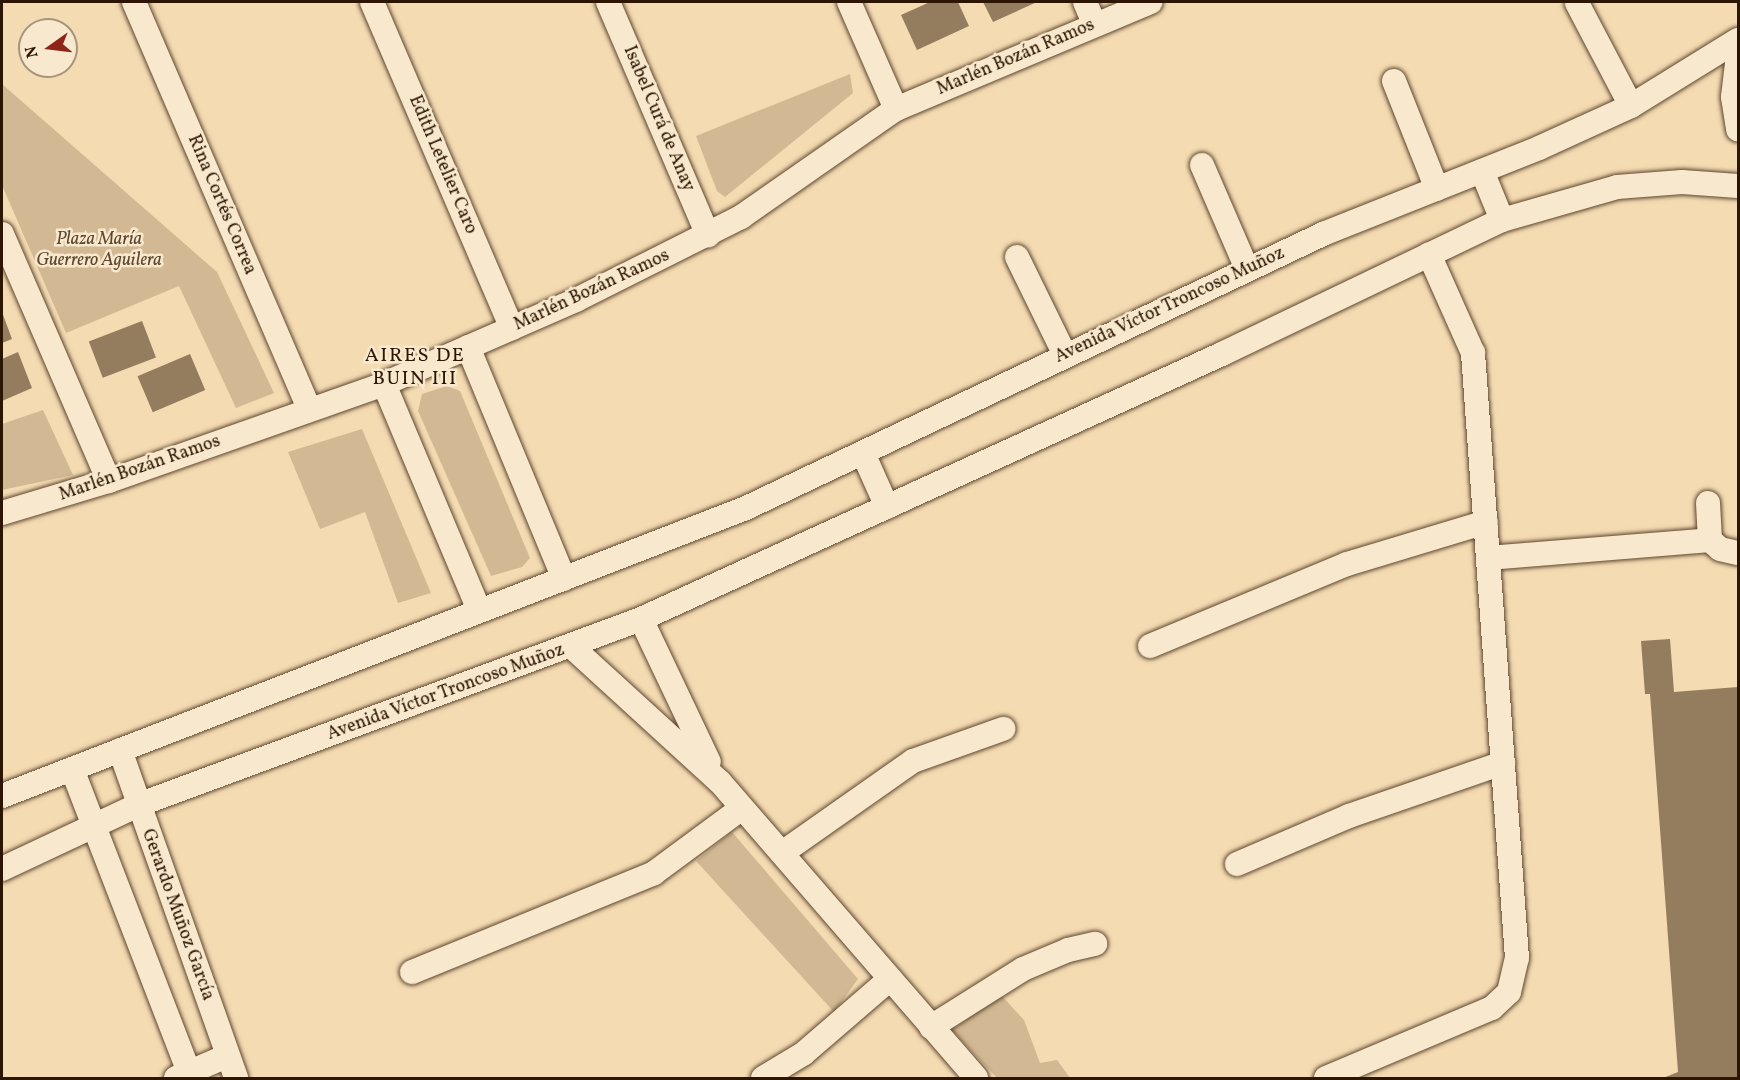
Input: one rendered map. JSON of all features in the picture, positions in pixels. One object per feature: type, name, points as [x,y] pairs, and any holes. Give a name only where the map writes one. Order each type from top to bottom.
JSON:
[{"type":"street","name":"Rina Cortés Correa","points":[[134,2],[309,409]]},
{"type":"street","name":"Edith Letelier Caro","points":[[372,2],[512,328]]},
{"type":"street","name":"Isabel Curá de Anay","points":[[608,2],[708,236]]},
{"type":"street","points":[[849,2],[896,109]]},
{"type":"street","points":[[1085,2],[1095,25]]},
{"type":"street","name":"Marlén Bozán Ramos","points":[[2,513],[109,481],[384,384],[512,328],[708,236],[772,197],[896,109],[1150,2]]},
{"type":"street","points":[[1577,3],[1631,106]]},
{"type":"street","name":"Avenida Víctor Troncoso Muñoz","points":[[2,796],[746,508],[1247,269],[1631,106],[1738,40]]},
{"type":"street","points":[[1738,55],[1733,97],[1738,130]]},
{"type":"street","points":[[1394,81],[1437,189]]},
{"type":"street","points":[[1202,165],[1247,269]]},
{"type":"street","points":[[1482,171],[1502,220]]},
{"type":"street","name":"Avenida Víctor Troncoso Muñoz","points":[[2,869],[138,805],[641,620],[1502,220],[1536,207],[1617,187],[1682,182],[1738,186]]},
{"type":"street","points":[[2,234],[109,481]]},
{"type":"street","points":[[1326,1078],[1483,1013],[1509,992],[1517,958],[1473,353],[1429,254]]},
{"type":"street","points":[[1017,257],[1065,355]]},
{"type":"street","points":[[468,347],[564,579]]},
{"type":"street","points":[[384,384],[479,610]]},
{"type":"street","points":[[863,453],[887,507]]},
{"type":"street","points":[[1708,503],[1710,540],[1720,549],[1738,553]]},
{"type":"street","points":[[1149,646],[1347,564],[1486,522]]},
{"type":"street","points":[[1488,558],[1710,540]]},
{"type":"street","points":[[641,620],[684,716],[720,782]]},
{"type":"street","points":[[572,647],[720,782],[976,1078]]},
{"type":"street","points":[[782,853],[913,762],[1003,729]]},
{"type":"street","name":"Gerardo Muñoz García","points":[[120,750],[236,1078]]},
{"type":"street","points":[[1238,864],[1349,816],[1503,763]]},
{"type":"street","points":[[72,770],[182,1075],[227,1056]]},
{"type":"street","points":[[412,972],[654,873],[742,808]]},
{"type":"street","points":[[931,1027],[1023,969],[1068,950],[1095,944]]},
{"type":"street","points":[[763,1078],[803,1054],[890,979]]},
{"type":"green space","points":[[850,74],[853,93],[725,197],[717,191],[696,136]]},
{"type":"green space","name":"Plaza María Guerrero Aguilera","points":[[2,84],[217,272],[274,393],[236,408],[179,286],[66,333],[2,185]]},
{"type":"green space","points":[[447,386],[460,391],[530,558],[522,567],[491,576],[418,411],[422,394]]},
{"type":"green space","points":[[43,410],[73,475],[2,490],[2,424]]},
{"type":"green space","points":[[362,429],[431,593],[398,603],[365,512],[320,529],[288,452]]},
{"type":"green space","points":[[732,832],[858,979],[834,1012],[696,861]]},
{"type":"green space","points":[[1001,995],[1024,1020],[1040,1063],[1057,1060],[1070,1078],[997,1078],[952,1030]]},
{"type":"building","points":[[930,2],[958,2],[969,26],[917,50],[901,15]]},
{"type":"building","points":[[983,2],[1037,2],[993,22]]},
{"type":"building","points":[[2,312],[12,339],[2,343]]},
{"type":"building","points":[[142,321],[156,357],[103,378],[89,341]]},
{"type":"building","points":[[18,352],[32,388],[2,401],[2,359]]},
{"type":"building","points":[[190,354],[205,390],[153,412],[138,376]]},
{"type":"building","points":[[1670,639],[1674,692],[1738,687],[1738,1078],[1663,1078],[1678,1072],[1650,694],[1645,694],[1641,641]]},
{"type":"district","name":"AIRES DE BUIN III","points":[[415,368]]}]
